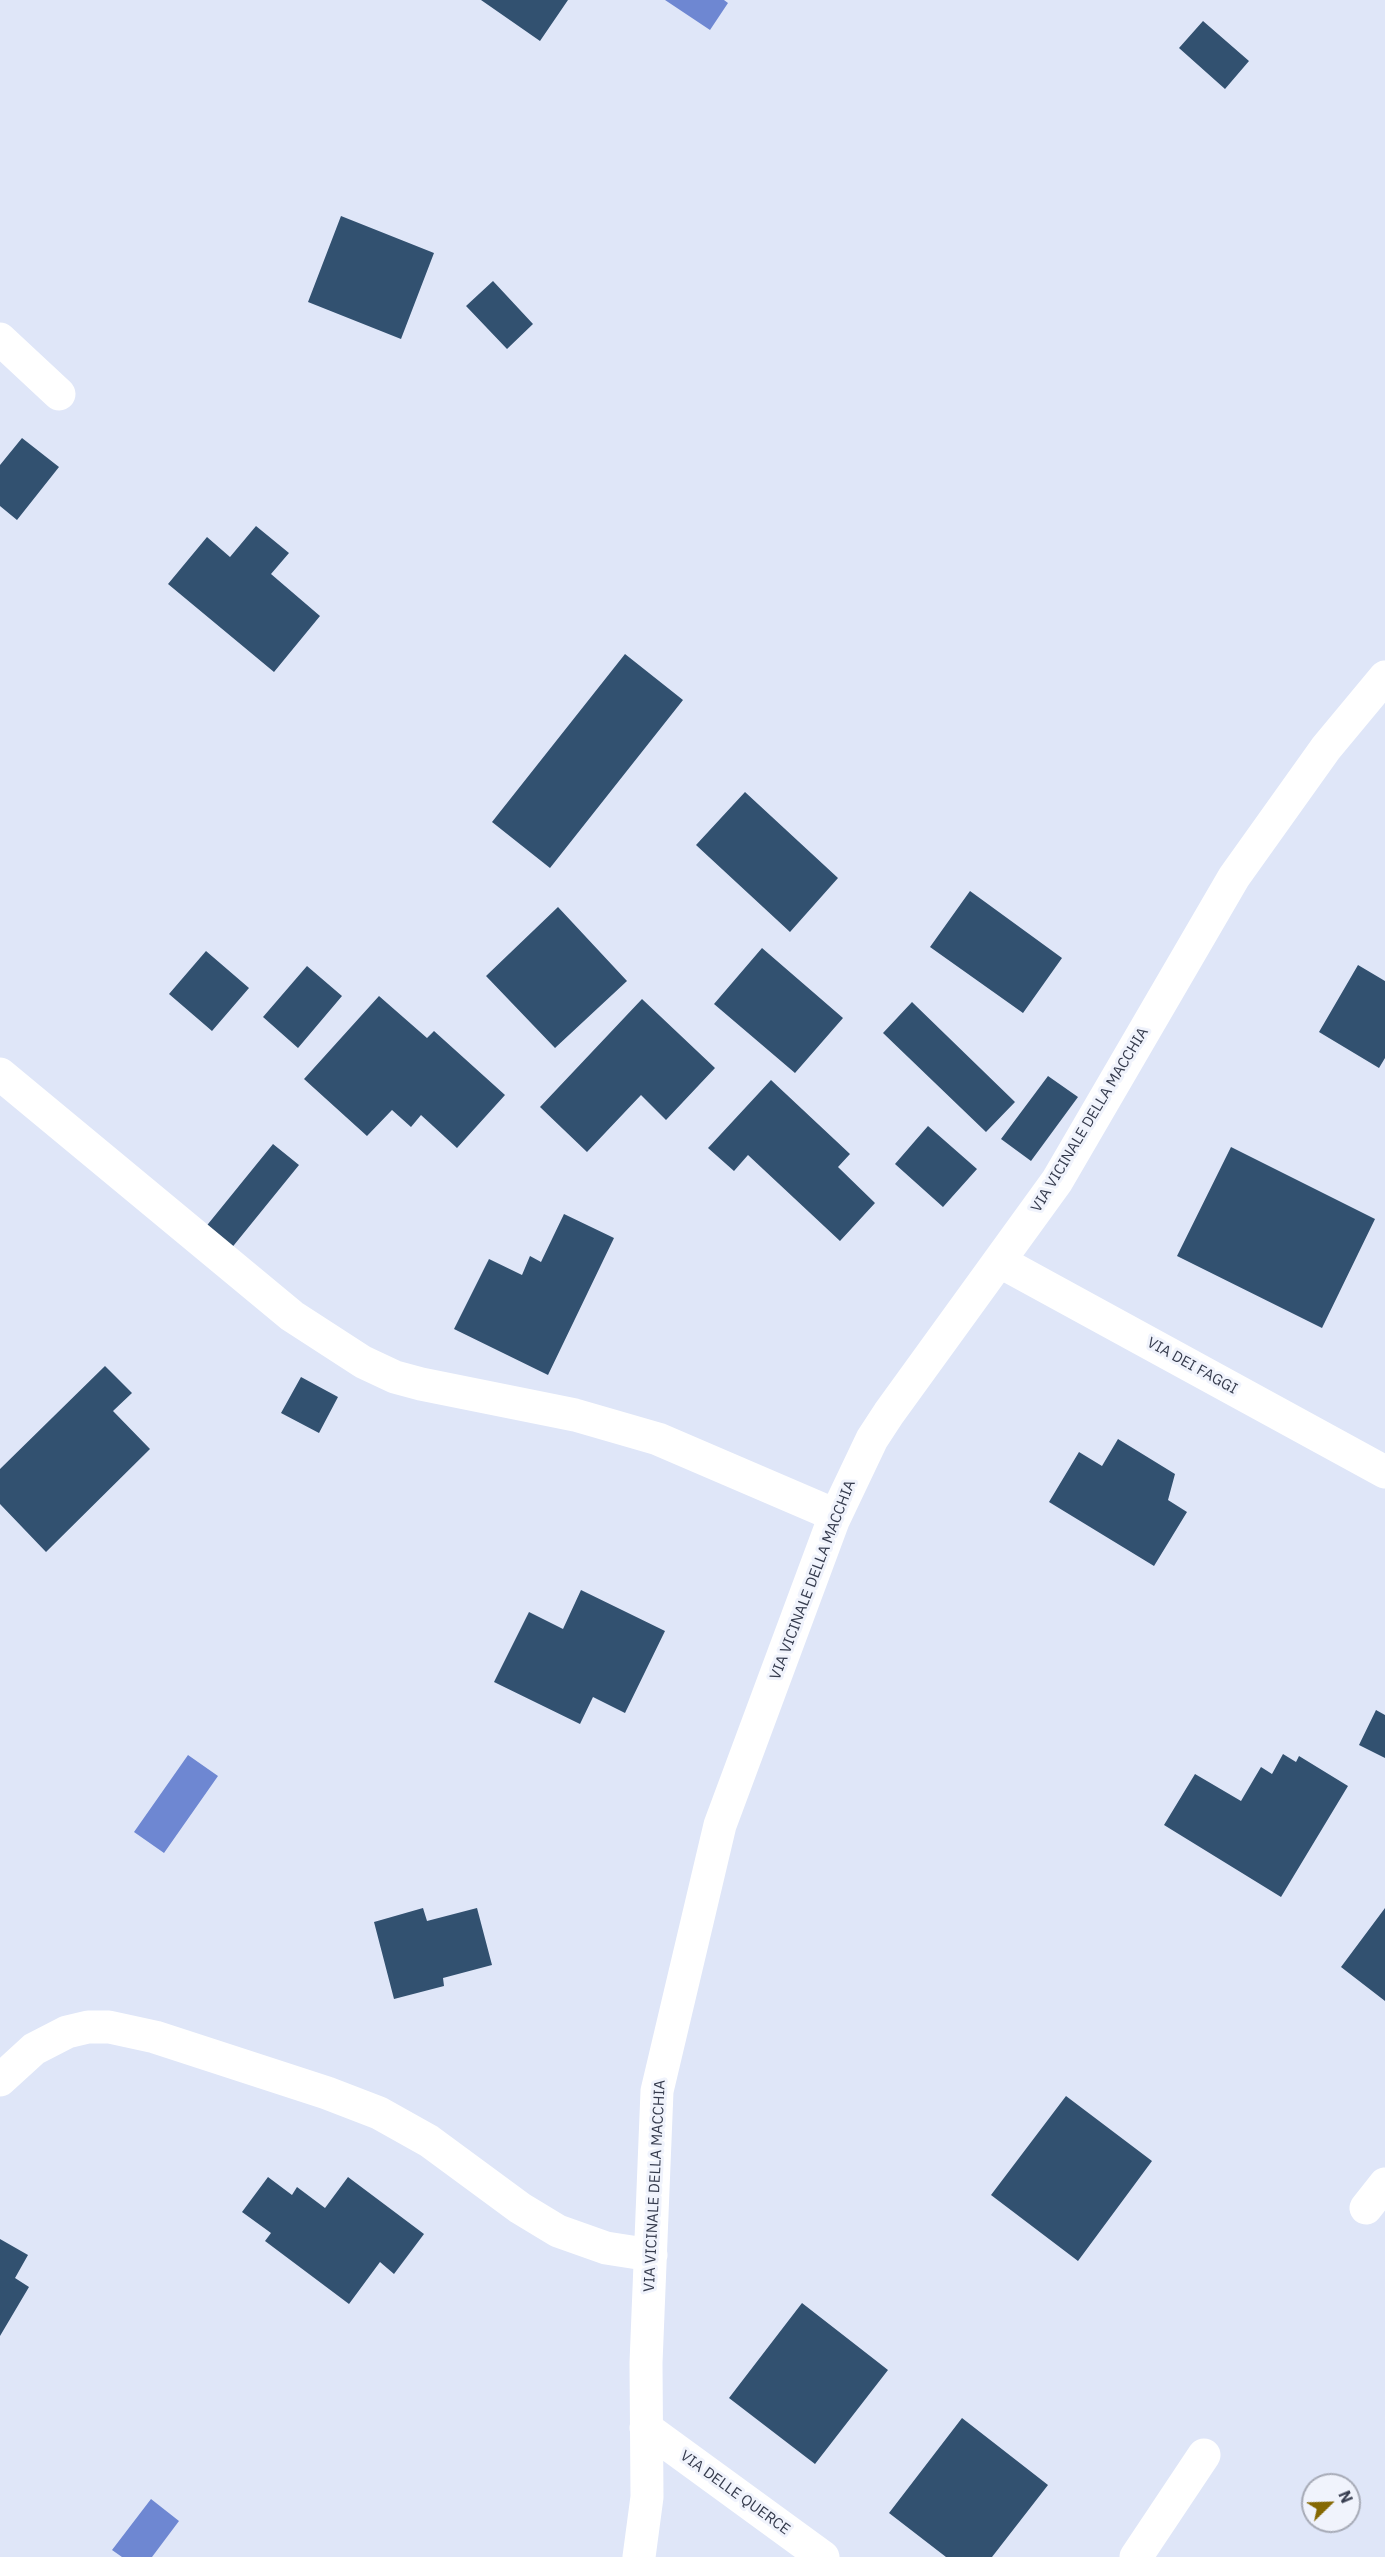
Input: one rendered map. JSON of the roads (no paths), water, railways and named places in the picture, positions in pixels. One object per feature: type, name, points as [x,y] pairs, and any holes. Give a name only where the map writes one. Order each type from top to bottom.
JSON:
[{"type":"street","points":[[0,339],[59,394]]},
{"type":"street","name":"VIA VICINALE DELLA MACCHIA","points":[[639,2557],[647,2497],[646,2363],[657,2091],[720,1825],[835,1515],[872,1439],[889,1413],[1057,1181],[1234,878],[1305,775],[1385,677]]},
{"type":"street","points":[[0,1074],[292,1316],[363,1362],[395,1377],[421,1384],[575,1415],[647,1436],[835,1515]]},
{"type":"street","name":"VIA DEI FAGGI","points":[[999,1261],[1385,1472]]},
{"type":"street","points":[[0,2080],[34,2049],[67,2032],[88,2027],[109,2027],[144,2034],[327,2093],[379,2114],[429,2141],[520,2208],[558,2231],[606,2248],[651,2255]]},
{"type":"street","name":"VIA DELLE QUERCE","points":[[646,2428],[823,2557]]},
{"type":"street","points":[[1136,2557],[1204,2455]]},
{"type":"water","points":[[665,0],[724,0],[728,3],[710,30]]},
{"type":"water","points":[[188,1755],[218,1776],[164,1853],[134,1832]]},
{"type":"water","points":[[151,2499],[179,2521],[152,2557],[122,2557],[112,2550]]}]
